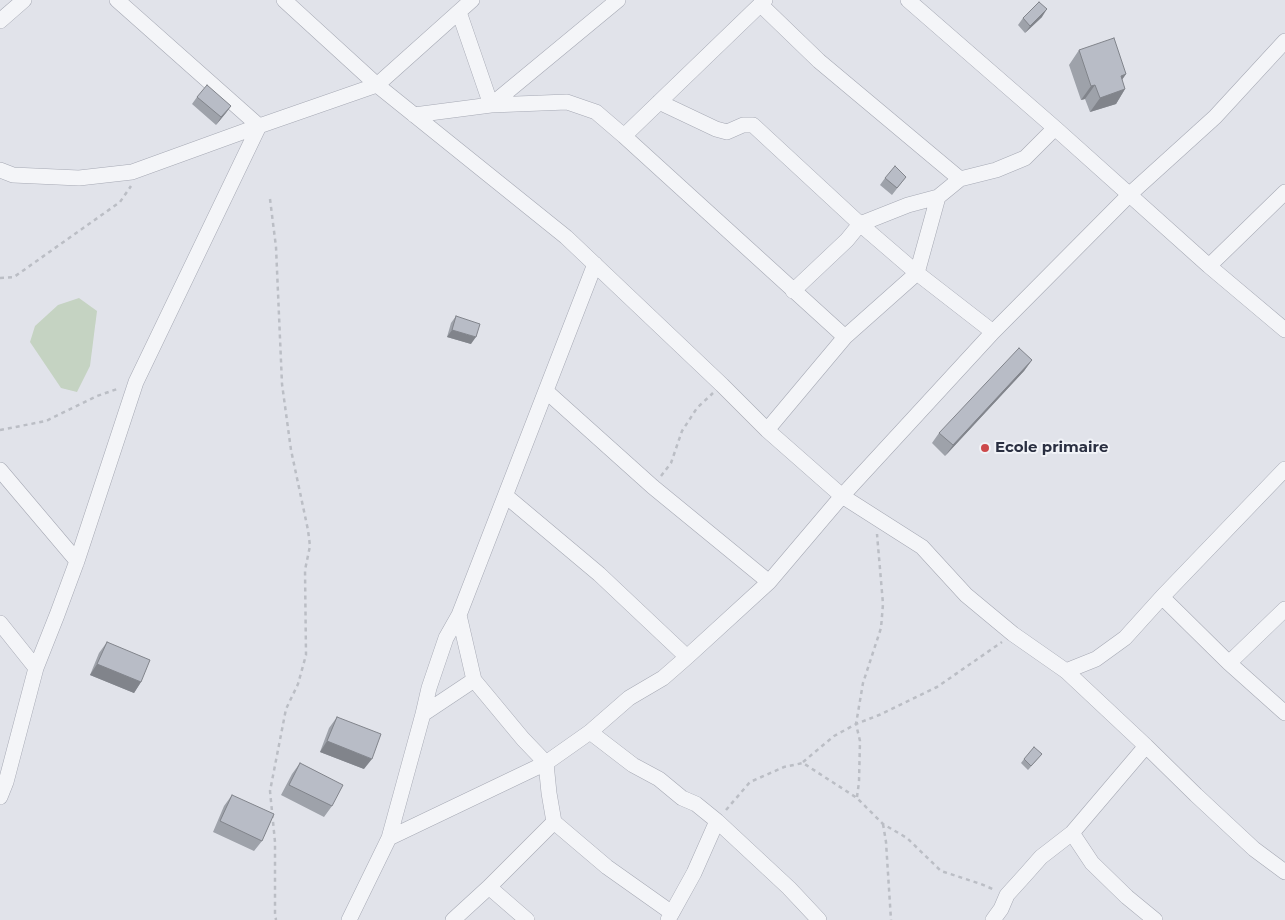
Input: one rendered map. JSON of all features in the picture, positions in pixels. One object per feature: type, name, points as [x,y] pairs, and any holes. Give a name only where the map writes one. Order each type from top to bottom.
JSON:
[{"type":"street","points":[[0,22],[24,0]]},
{"type":"street","points":[[117,0],[258,126]]},
{"type":"street","points":[[284,0],[377,85],[566,237],[767,430],[842,496],[922,547],[966,595],[1013,634],[1066,671],[1196,796],[1254,849],[1285,872]]},
{"type":"street","points":[[0,170],[13,175],[79,178],[132,172],[377,85],[472,0]]},
{"type":"street","points":[[491,105],[618,0]]},
{"type":"street","points":[[908,0],[1130,194],[1209,266],[1285,330]]},
{"type":"street","points":[[624,136],[763,2],[819,61],[960,179]]},
{"type":"street","points":[[459,12],[491,105]]},
{"type":"street","points":[[389,838],[546,763],[590,732],[629,698],[663,678],[687,657],[769,582],[842,496],[993,332],[1130,194],[1214,117],[1285,40]]},
{"type":"street","points":[[414,115],[491,105],[567,102],[596,112],[844,338]]},
{"type":"street","points":[[659,102],[716,130],[727,132],[743,125],[753,125],[860,224],[917,273],[993,332]]},
{"type":"street","points":[[0,797],[3,778],[36,668],[77,561],[136,382],[258,126]]},
{"type":"street","points":[[793,292],[847,240],[860,224],[908,205],[938,197],[960,179],[996,170],[1025,158],[1055,128]]},
{"type":"street","points":[[1209,266],[1285,192]]},
{"type":"street","points":[[767,430],[844,338],[917,273],[938,197]]},
{"type":"street","points":[[349,920],[389,838],[429,688],[446,638],[459,615],[595,264]]},
{"type":"street","points":[[546,391],[653,487],[769,582]]},
{"type":"street","points":[[1066,671],[1096,659],[1126,638],[1162,597],[1285,469]]},
{"type":"street","points":[[0,470],[77,561]]},
{"type":"street","points":[[506,496],[599,574],[687,657]]},
{"type":"street","points":[[1162,597],[1229,663],[1285,713]]},
{"type":"street","points":[[1229,663],[1285,609]]},
{"type":"street","points":[[459,615],[474,680],[523,739],[546,763],[554,822],[607,867],[670,916],[694,873],[717,821]]},
{"type":"street","points":[[0,623],[36,668]]},
{"type":"street","points":[[423,714],[474,680]]},
{"type":"street","points":[[590,732],[633,765],[659,780],[682,798],[696,804],[717,821],[790,888],[819,920]]},
{"type":"street","points":[[993,920],[1007,896],[1041,858],[1072,833],[1146,746]]},
{"type":"street","points":[[453,920],[554,822]]},
{"type":"street","points":[[1072,833],[1092,862],[1127,897],[1155,920]]},
{"type":"street","points":[[489,887],[526,920]]},
{"type":"path","points":[[0,278],[14,277],[120,202],[131,188],[132,172]]},
{"type":"path","points":[[270,199],[276,248],[282,384],[291,450],[310,546],[305,570],[306,655],[298,684],[286,709],[270,791],[275,842],[276,920]]},
{"type":"path","points":[[0,430],[46,421],[97,396],[136,382]]},
{"type":"path","points":[[653,487],[671,463],[682,430],[697,408],[722,385]]},
{"type":"path","points":[[857,798],[860,741],[856,724],[863,682],[881,628],[884,604],[876,518]]},
{"type":"path","points":[[717,821],[750,782],[784,767],[803,763],[834,736],[937,687],[1013,634]]},
{"type":"path","points":[[803,763],[857,798],[883,824],[907,838],[941,871],[982,884],[1007,896]]},
{"type":"path","points":[[883,824],[891,920]]},
{"type":"green space","points":[[79,298],[97,311],[90,366],[77,392],[61,388],[30,342],[35,326],[58,305]]},
{"type":"building","points":[[1039,2],[1047,9],[1030,26],[1023,18]]},
{"type":"building","points":[[1114,38],[1126,74],[1121,76],[1125,89],[1100,98],[1095,85],[1091,86],[1079,50]]},
{"type":"building","points":[[207,85],[231,106],[221,117],[197,97]]},
{"type":"building","points":[[895,166],[906,177],[897,188],[885,178]]},
{"type":"building","points":[[456,316],[480,324],[476,337],[452,330]]},
{"type":"building","points":[[1019,348],[1032,360],[953,445],[939,433]]},
{"type":"building","points":[[107,642],[150,660],[141,682],[97,664]]},
{"type":"building","points":[[337,717],[381,734],[372,759],[327,741]]},
{"type":"building","points":[[1034,747],[1042,754],[1031,766],[1024,759]]},
{"type":"building","points":[[300,763],[343,785],[332,806],[289,785]]},
{"type":"building","points":[[232,795],[274,814],[262,841],[220,821]]},
{"type":"place","name":"Ecole primaire","points":[[985,448]]}]
